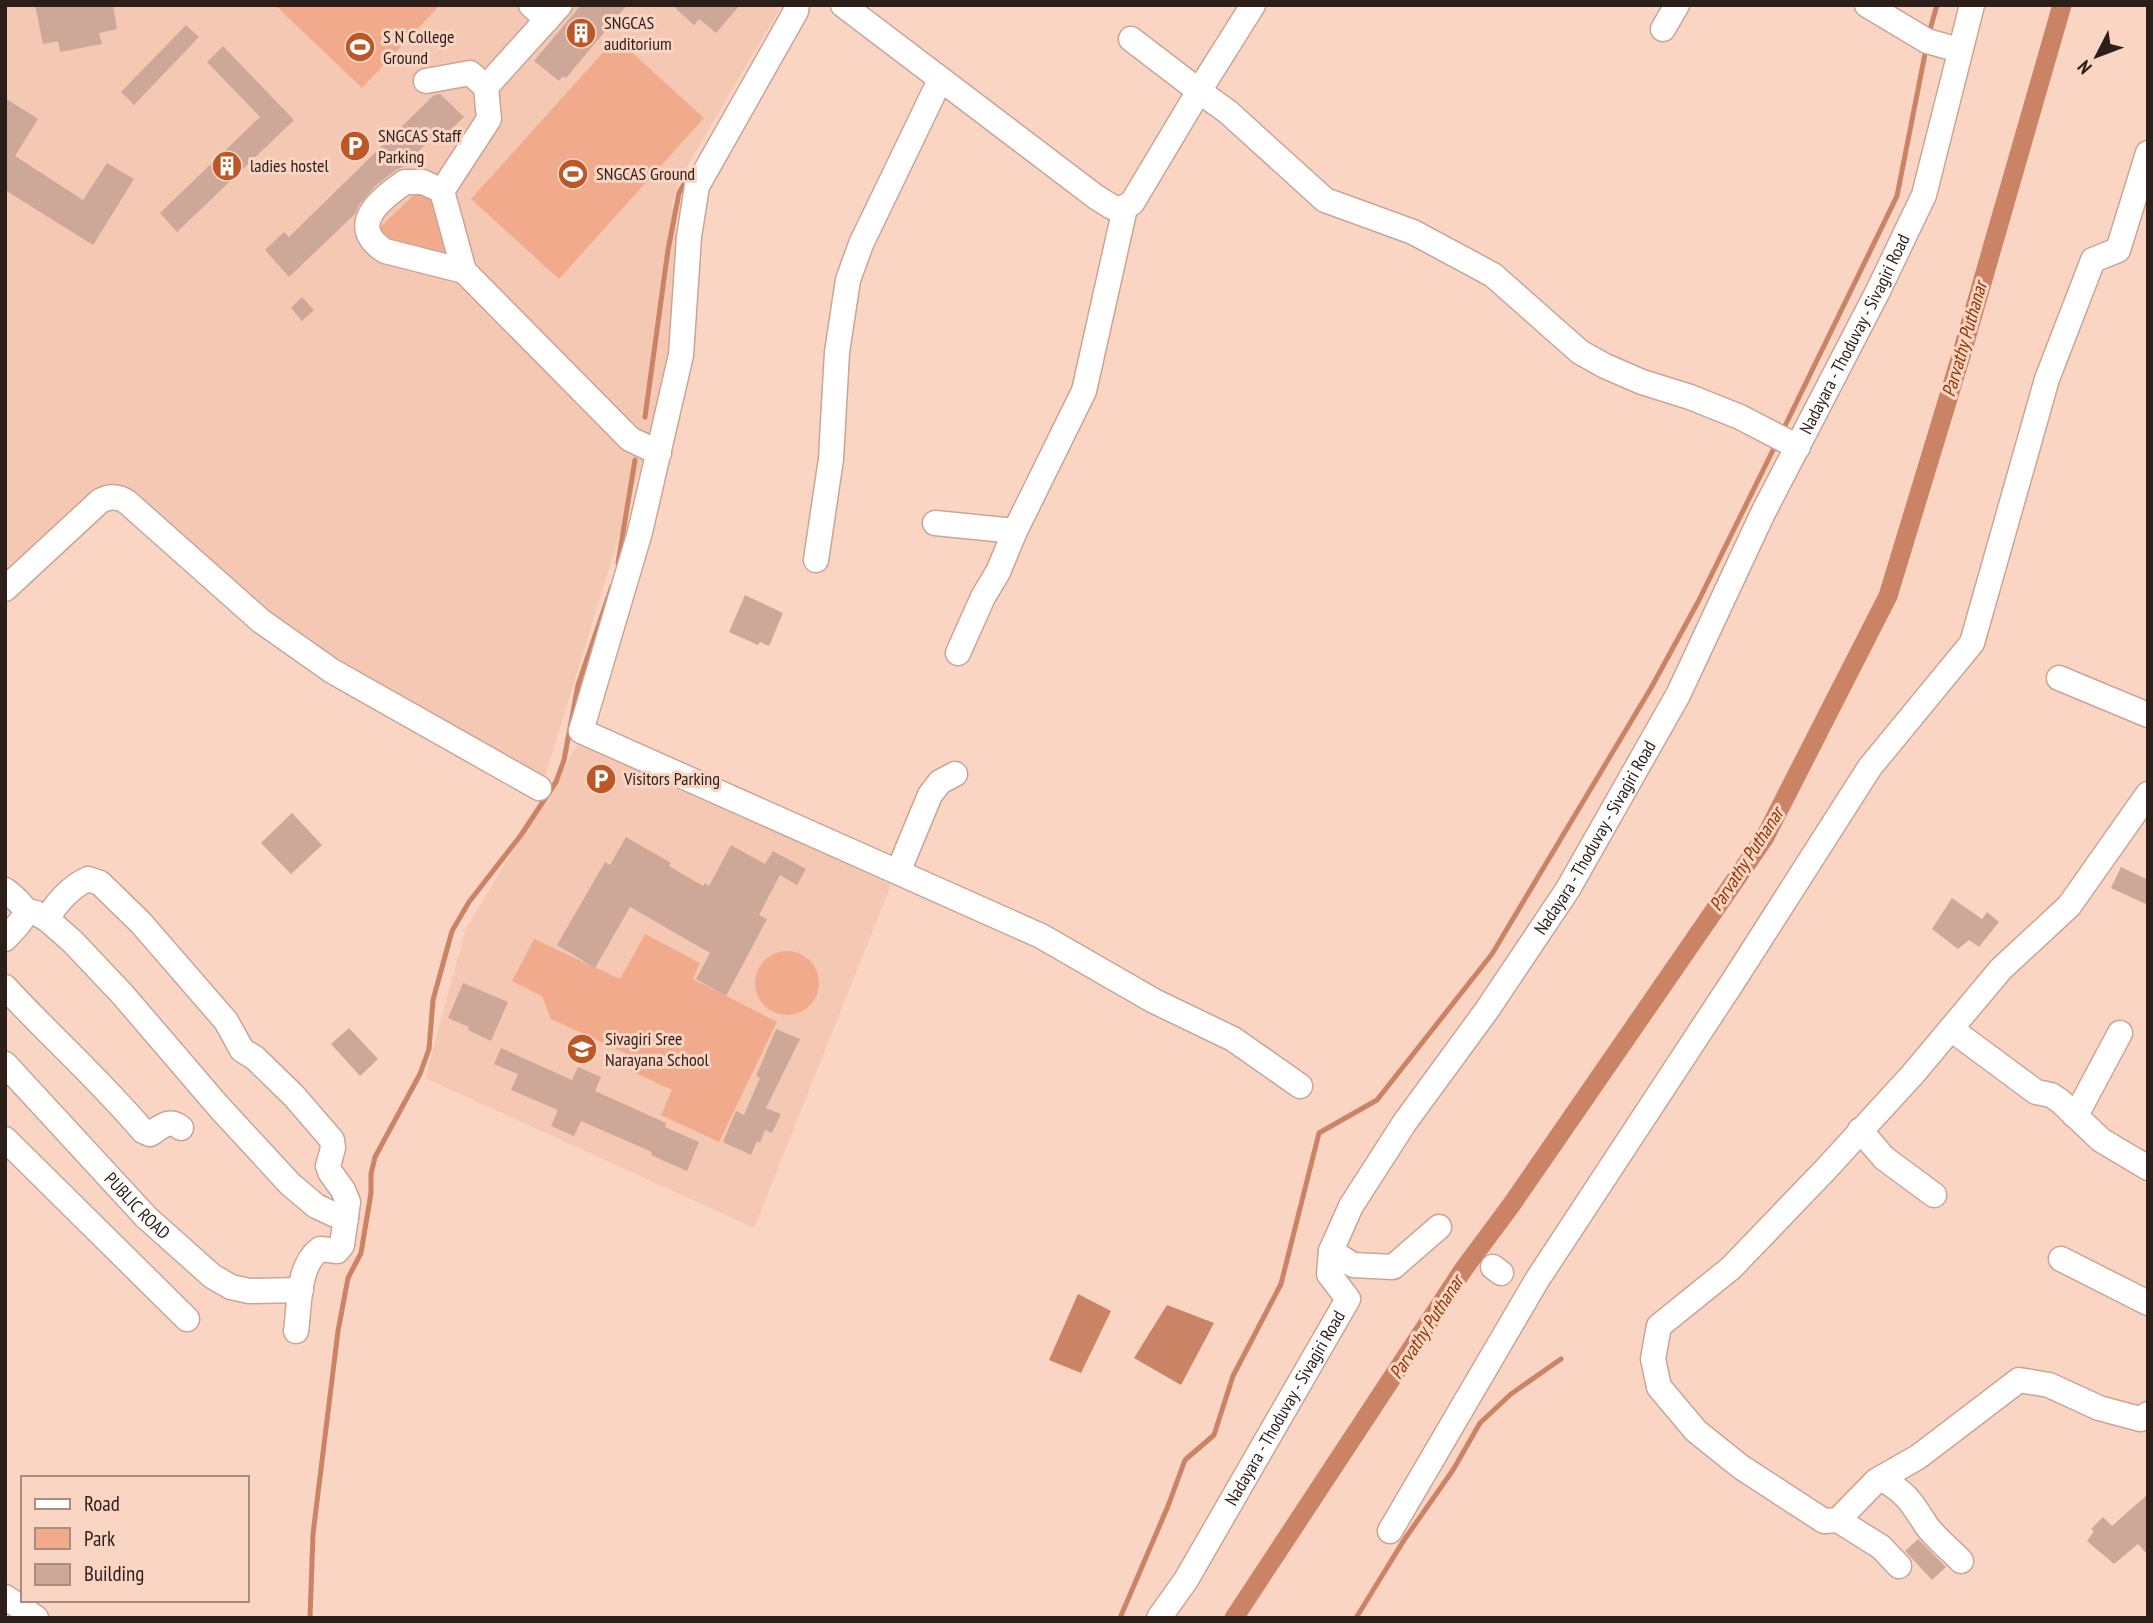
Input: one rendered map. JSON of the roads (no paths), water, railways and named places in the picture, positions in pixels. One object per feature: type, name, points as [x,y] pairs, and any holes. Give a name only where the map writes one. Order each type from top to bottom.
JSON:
[{"type":"street","points":[[797,5],[697,186],[689,237],[681,355],[640,532],[581,731],[1041,936],[1154,1002],[1233,1039],[1300,1086]]},
{"type":"street","points":[[843,5],[1073,181],[1112,207],[1125,208],[1132,203],[1151,173],[1253,5]]},
{"type":"street","points":[[1663,29],[1677,5]]},
{"type":"street","points":[[1867,5],[1927,41],[1959,50]]},
{"type":"street","name":"Nadayara - Thoduvay - Sivagiri Road","points":[[1159,1618],[1186,1580],[1348,1299],[1329,1274],[1331,1251],[1351,1206],[1398,1133],[1568,889],[1678,695],[1763,513],[1878,291],[1923,195],[1972,5]]},
{"type":"street","points":[[442,191],[489,119],[486,87],[546,10]]},
{"type":"street","points":[[1131,39],[1248,129],[1325,200],[1413,232],[1493,275],[1580,352],[1605,366],[1740,417],[1798,447]]},
{"type":"street","points":[[426,81],[470,73],[486,87]]},
{"type":"street","points":[[816,560],[831,458],[837,352],[848,279],[861,244],[940,80]]},
{"type":"street","points":[[1390,1531],[1537,1280],[1870,767],[1972,643],[2047,379],[2093,260],[2118,250],[2148,153]]},
{"type":"street","points":[[464,271],[385,251],[376,246],[367,233],[366,223],[384,196],[405,181],[423,181],[442,191],[464,271],[630,439],[659,453]]},
{"type":"street","points":[[958,653],[1084,391],[1125,208]]},
{"type":"street","points":[[5,589],[100,501],[110,497],[120,498],[261,621],[332,671],[540,788]]},
{"type":"street","points":[[935,523],[1015,531]]},
{"type":"street","points":[[2059,678],[2148,715]]},
{"type":"street","points":[[898,872],[930,795],[940,782],[955,774]]},
{"type":"street","points":[[1899,1566],[1881,1548],[1838,1520],[1824,1521],[1816,1517],[1741,1466],[1696,1430],[1659,1387],[1653,1359],[1659,1326],[1731,1268],[1913,1074],[2001,970],[2069,906],[2148,794]]},
{"type":"street","points":[[48,920],[54,909],[84,880],[100,883],[141,923],[226,1021],[246,1055],[255,1058],[294,1096],[331,1138],[333,1148],[328,1166],[348,1200],[341,1247],[337,1251],[320,1249],[314,1253],[305,1269],[296,1331]]},
{"type":"street","points":[[5,890],[22,903],[24,910],[22,920],[5,939]]},
{"type":"street","points":[[24,910],[48,920],[73,942],[276,1170],[316,1206],[346,1218]]},
{"type":"street","points":[[5,987],[102,1085],[143,1131],[150,1134],[172,1123],[181,1128]]},
{"type":"street","points":[[1951,1029],[2036,1092],[2051,1095],[2060,1101],[2101,1140],[2148,1168]]},
{"type":"street","points":[[2074,1115],[2120,1032]]},
{"type":"street","name":"PUBLIC ROAD","points":[[5,1064],[146,1217],[212,1276],[231,1287],[250,1291],[301,1290]]},
{"type":"street","points":[[1860,1130],[1884,1158],[1934,1195]]},
{"type":"street","points":[[5,1139],[187,1319]]},
{"type":"street","points":[[1331,1251],[1353,1265],[1392,1267],[1439,1227]]},
{"type":"street","points":[[2061,1258],[2148,1303]]},
{"type":"street","points":[[1838,1520],[1881,1478],[1918,1457],[2019,1380],[2049,1385],[2099,1408],[2140,1419],[2148,1414]]},
{"type":"street","points":[[1881,1478],[1901,1490],[1921,1513],[1927,1525],[1961,1561]]},
{"type":"street","points":[[5,1597],[36,1618]]},
{"type":"waterway","points":[[1929,33],[1937,5]]},
{"type":"waterway","name":"Parvathy Puthanar","points":[[1234,1618],[1463,1270],[1512,1204],[1765,837],[1888,596],[1961,356],[2062,5]]},
{"type":"waterway","points":[[1783,430],[1897,196],[1926,49]]},
{"type":"waterway","points":[[645,417],[668,250],[679,193],[688,177]]},
{"type":"waterway","points":[[1120,1618],[1185,1460],[1214,1435],[1233,1376],[1281,1284],[1319,1133],[1377,1100],[1492,954],[1651,688],[1698,602],[1777,442]]},
{"type":"waterway","points":[[618,563],[635,460]]},
{"type":"waterway","points":[[310,1618],[313,1534],[338,1331],[348,1278],[361,1253],[375,1157],[420,1074],[429,1049],[433,1000],[452,931],[469,902],[521,835],[556,782],[564,760],[578,685],[612,586]]},
{"type":"waterway","points":[[1356,1618],[1404,1540],[1453,1470],[1480,1423],[1511,1394],[1561,1359]]},
{"type":"place","name":"SNGCAS auditorium","points":[[581,33]]},
{"type":"place","name":"S N College Ground","points":[[360,47]]},
{"type":"place","name":"SNGCAS Staff Parking","points":[[355,146]]},
{"type":"place","name":"ladies hostel","points":[[227,166]]},
{"type":"place","name":"SNGCAS Ground","points":[[573,174]]},
{"type":"place","name":"Visitors Parking","points":[[601,779]]},
{"type":"place","name":"Sivagiri Sree Narayana School","points":[[582,1049]]}]
